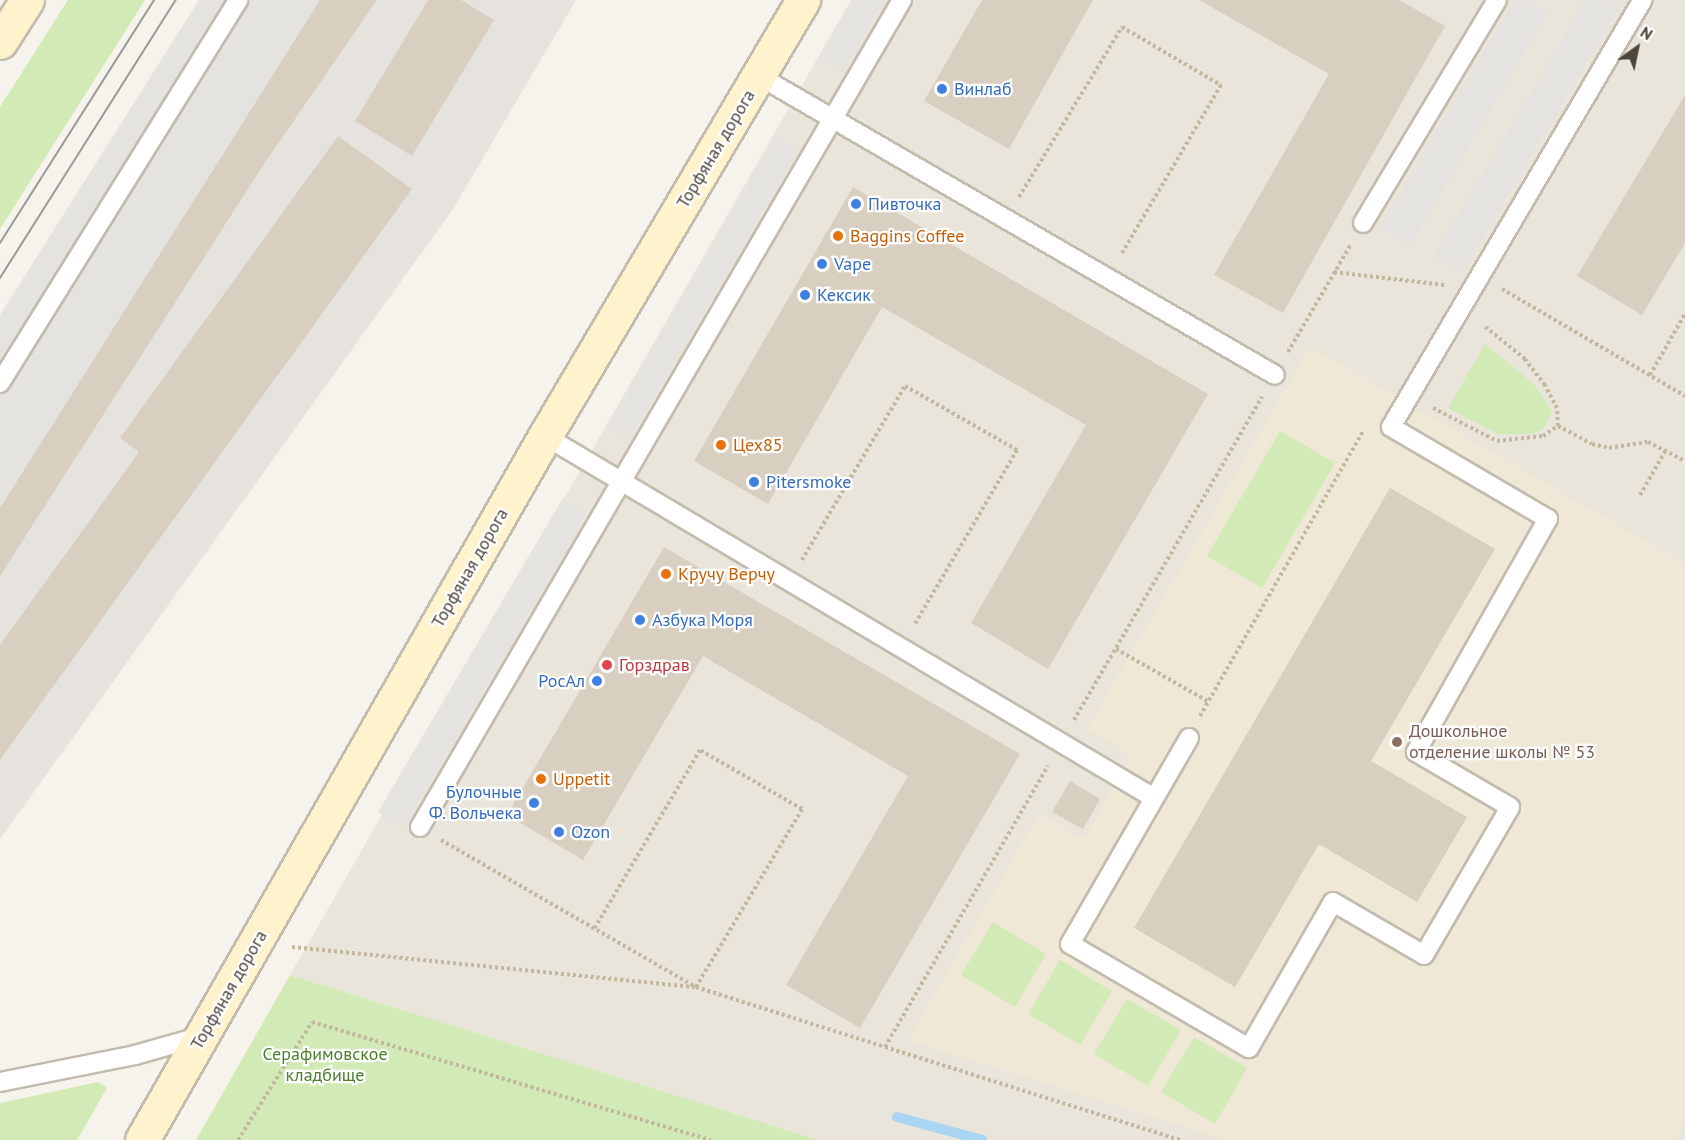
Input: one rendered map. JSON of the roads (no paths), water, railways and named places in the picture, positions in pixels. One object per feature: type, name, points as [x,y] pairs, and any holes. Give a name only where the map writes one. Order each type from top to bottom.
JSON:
[{"type":"main road","points":[[0,42],[27,0]]},
{"type":"main road","name":"Торфяная дорога","points":[[142,1140],[545,436],[803,0]]},
{"type":"lane","points":[[0,383],[238,0]]},
{"type":"lane","points":[[420,827],[902,0]]},
{"type":"lane","points":[[1363,223],[1497,0]]},
{"type":"lane","points":[[1189,738],[1071,944],[1249,1048],[1333,902],[1424,955],[1510,807],[1416,752],[1548,519],[1391,427],[1643,0]]},
{"type":"lane","points":[[759,76],[1275,375]]},
{"type":"lane","points":[[545,436],[1154,798]]},
{"type":"lane","points":[[0,1082],[135,1056],[204,1035]]},
{"type":"waterway","points":[[897,1117],[982,1140]]},
{"type":"tram line","points":[[0,243],[154,0]]},
{"type":"tram line","points":[[0,278],[176,0]]},
{"type":"place","name":"Винлаб","points":[[942,89]]},
{"type":"place","name":"Пивточка","points":[[856,204]]},
{"type":"place","name":"Baggins Coffee","points":[[838,236]]},
{"type":"place","name":"Vape","points":[[822,264]]},
{"type":"place","name":"Кексик","points":[[805,295]]},
{"type":"place","name":"Цех85","points":[[721,445]]},
{"type":"place","name":"Pitersmoke","points":[[754,482]]},
{"type":"place","name":"Кручу Верчу","points":[[666,574]]},
{"type":"place","name":"Азбука Моря","points":[[640,620]]},
{"type":"place","name":"Горздрав","points":[[607,665]]},
{"type":"place","name":"РосАл","points":[[597,681]]},
{"type":"place","name":"Дошкольное отделение школы № 53","points":[[1397,742]]},
{"type":"place","name":"Uppetit","points":[[541,779]]},
{"type":"place","name":"Булочные Ф. Вольчека","points":[[534,803]]},
{"type":"place","name":"Ozon","points":[[559,832]]},
{"type":"park label","name":"Серафимовское кладбище","points":[[325,1065]]}]
